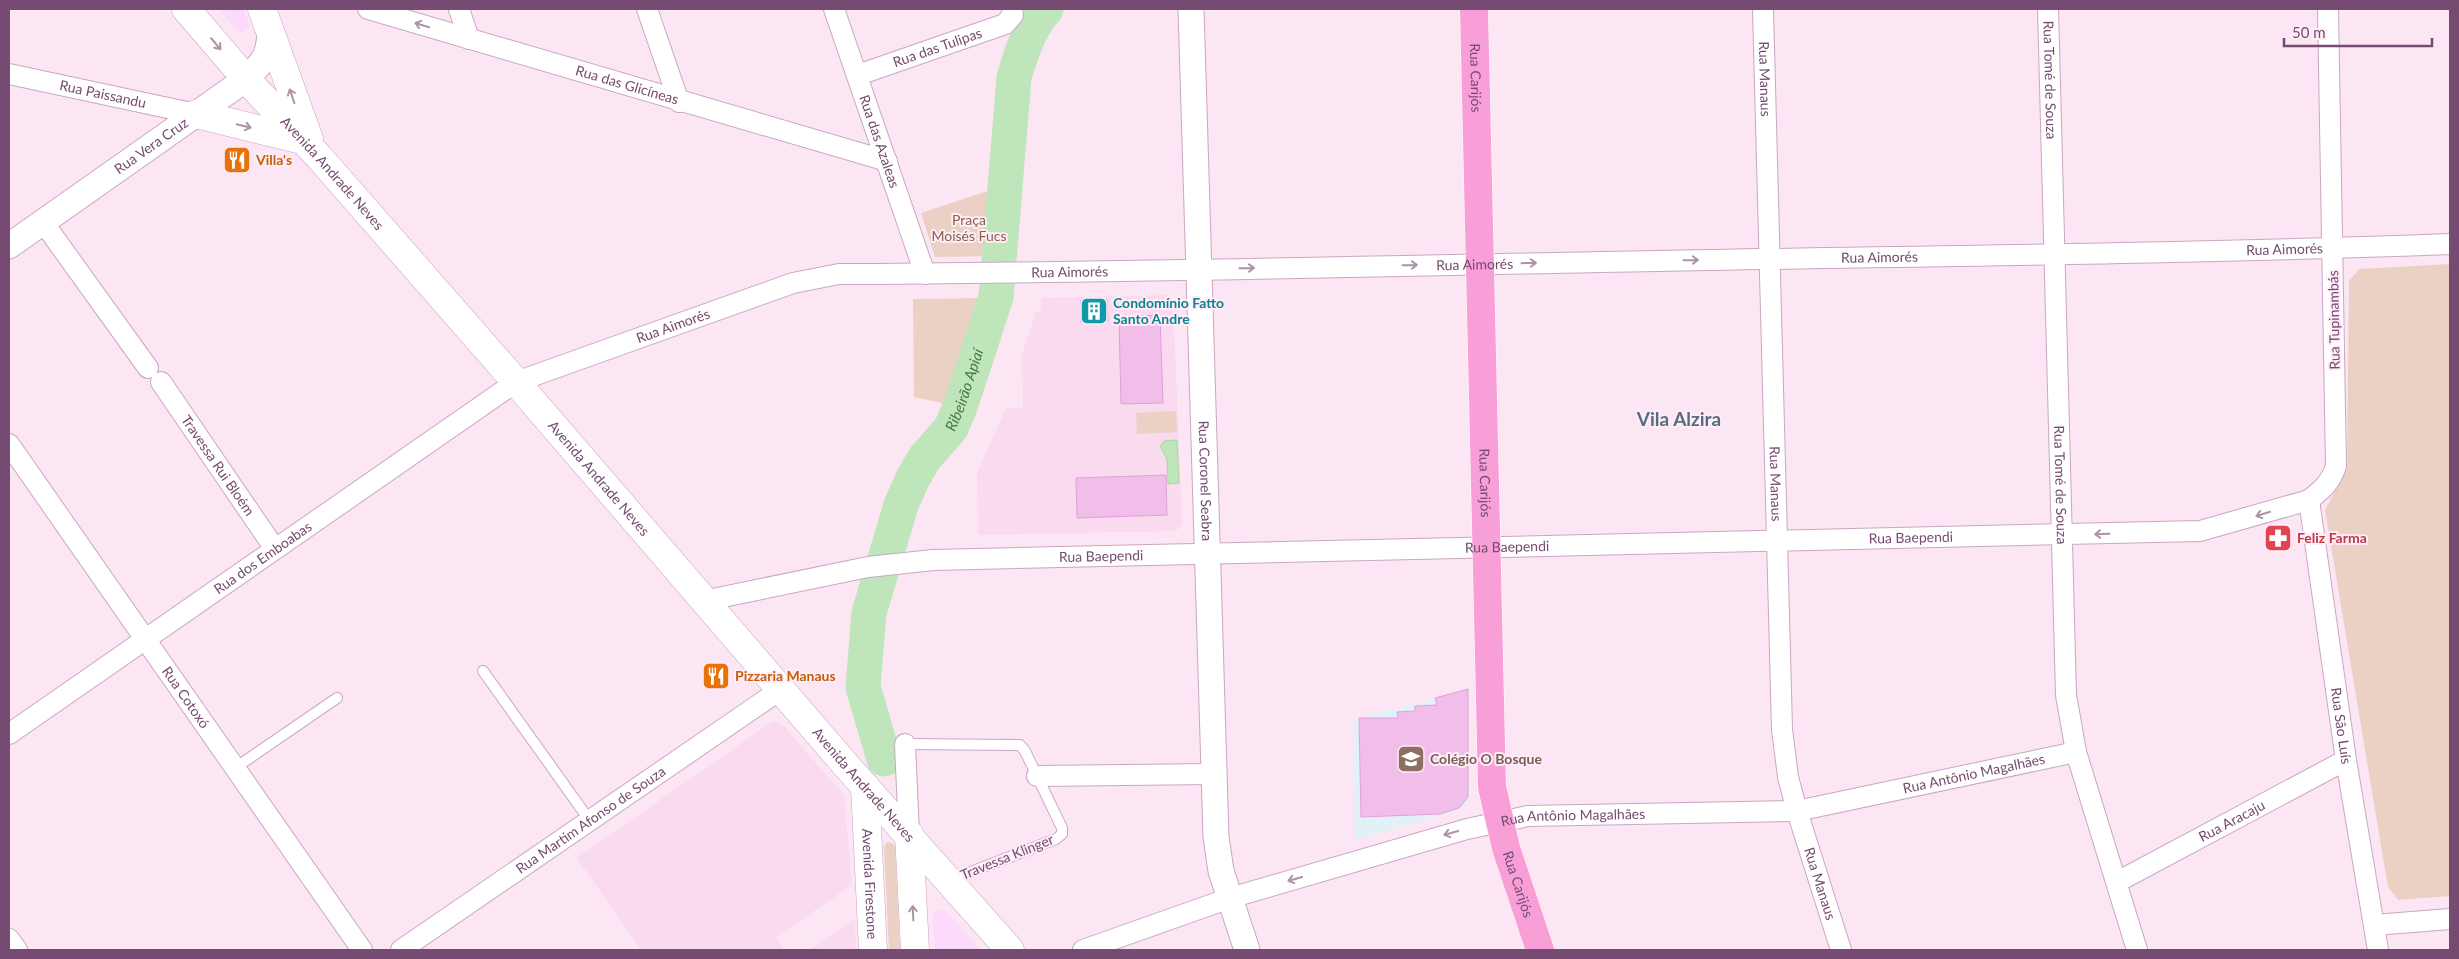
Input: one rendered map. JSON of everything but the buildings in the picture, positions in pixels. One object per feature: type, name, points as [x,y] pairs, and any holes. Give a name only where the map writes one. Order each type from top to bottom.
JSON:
[{"type":"main road","name":"Avenida Andrade Neves","points":[[186,9],[516,382],[780,690],[1010,950]]},
{"type":"main road","name":"Rua Carijós","points":[[1474,9],[1492,787],[1498,822],[1540,950]]},
{"type":"main road","points":[[266,20],[310,149]]},
{"type":"main road","points":[[196,114],[310,149]]},
{"type":"main road","name":"Avenida Firestone","points":[[866,786],[873,950]]},
{"type":"main road","points":[[909,834],[915,950]]},
{"type":"street","name":"Rua das Glicíneas","points":[[368,9],[680,102],[887,161]]},
{"type":"street","points":[[459,9],[469,39]]},
{"type":"street","points":[[647,9],[680,102]]},
{"type":"street","name":"Rua das Azaleas","points":[[834,9],[925,274]]},
{"type":"street","name":"Rua Coronel Seabra","points":[[1191,9],[1216,837],[1221,871],[1247,950]]},
{"type":"street","name":"Rua Manaus","points":[[1763,9],[1782,729],[1788,777],[1797,812],[1841,950]]},
{"type":"street","name":"Rua Tomé de Souza","points":[[2048,9],[2066,694],[2076,752],[2137,950]]},
{"type":"street","name":"Rua Tupinambás","points":[[2309,500],[2323,490],[2332,477],[2336,466],[2328,9]]},
{"type":"street","name":"Rua das Tulipas","points":[[858,75],[1005,24],[1013,12]]},
{"type":"street","name":"Rua Vera Cruz","points":[[9,246],[246,79],[265,59],[269,49],[266,20]]},
{"type":"street","name":"Rua Paissandu","points":[[9,74],[196,114]]},
{"type":"street","name":"Travessa Rui Bloém","points":[[43,222],[155,375],[276,549]]},
{"type":"street","name":"Rua Aimorés","points":[[516,382],[793,283],[838,274],[995,273],[1771,259],[2450,244]]},
{"type":"street","name":"Rua dos Emboabas","points":[[9,734],[516,382]]},
{"type":"street","name":"Rua Cotoxó","points":[[9,444],[362,950]]},
{"type":"street","name":"Rua Baependi","points":[[703,601],[868,567],[933,560],[2200,532],[2309,500]]},
{"type":"street","name":"Rua São Luís","points":[[2309,500],[2346,760],[2378,950]]},
{"type":"street","name":"Rua Martim Afonso de Souza","points":[[401,950],[780,690]]},
{"type":"street","points":[[905,744],[909,834]]},
{"type":"street","name":"Rua Antônio Magalhães","points":[[1083,950],[1230,898],[1467,829],[1528,816],[1797,812],[2076,752]]},
{"type":"street","name":"Rua Aracaju","points":[[2117,882],[2346,760]]},
{"type":"street","points":[[1037,776],[1213,774]]},
{"type":"street","points":[[2374,925],[2450,919]]},
{"type":"street","points":[[9,939],[17,950]]},
{"type":"lane","points":[[483,671],[590,821]]},
{"type":"lane","points":[[235,768],[337,698]]},
{"type":"lane","name":"Travessa Klinger","points":[[905,744],[1020,745],[1025,751],[1062,828],[1062,834],[1056,839],[949,880]]},
{"type":"shaded area","points":[[219,9],[243,9],[250,26],[240,34]]},
{"type":"shaded area","points":[[1168,295],[1173,299],[1182,524],[1176,531],[978,535],[977,473],[1006,408],[1023,408],[1022,355],[1036,311],[1041,311],[1041,298]]},
{"type":"shaded area","points":[[1177,440],[1179,483],[1168,484],[1167,459],[1160,446],[1164,441]]},
{"type":"shaded area","name":"Colégio O Bosque","points":[[1468,689],[1469,798],[1467,806],[1355,840],[1353,720]]},
{"type":"shaded area","points":[[772,722],[781,723],[844,795],[852,885],[776,937],[785,950],[641,950],[577,858]]},
{"type":"shaded area","points":[[944,909],[981,950],[935,950],[933,912]]},
{"type":"shaded area","points":[[855,919],[856,950],[809,950]]},
{"type":"green space","name":"Praça Moisés Fucs","points":[[1000,187],[996,256],[935,257],[921,213]]},
{"type":"green space","points":[[2450,264],[2450,896],[2398,900],[2388,887],[2325,510],[2347,468],[2349,281],[2359,269]]},
{"type":"green space","points":[[988,298],[956,406],[914,397],[913,299]]},
{"type":"green space","points":[[1176,411],[1177,432],[1137,434],[1136,413]]},
{"type":"green space","points":[[887,842],[893,843],[895,847],[900,950],[889,950],[884,847]]},
{"type":"waterway","name":"Ribeirão Apiaí","points":[[884,759],[863,687],[869,613],[901,505],[924,459],[951,428],[960,407],[996,297],[1014,77],[1030,33],[1046,9]]},
{"type":"place","name":"Villa's","points":[[237,160]]},
{"type":"place","name":"Condomínio Fatto Santo Andre","points":[[1094,311]]},
{"type":"place","name":"Feliz Farma","points":[[2278,538]]},
{"type":"place","name":"Pizzaria Manaus","points":[[716,676]]},
{"type":"place","name":"Colégio O Bosque","points":[[1411,759]]},
{"type":"district","name":"Vila Alzira","points":[[1679,419]]}]
